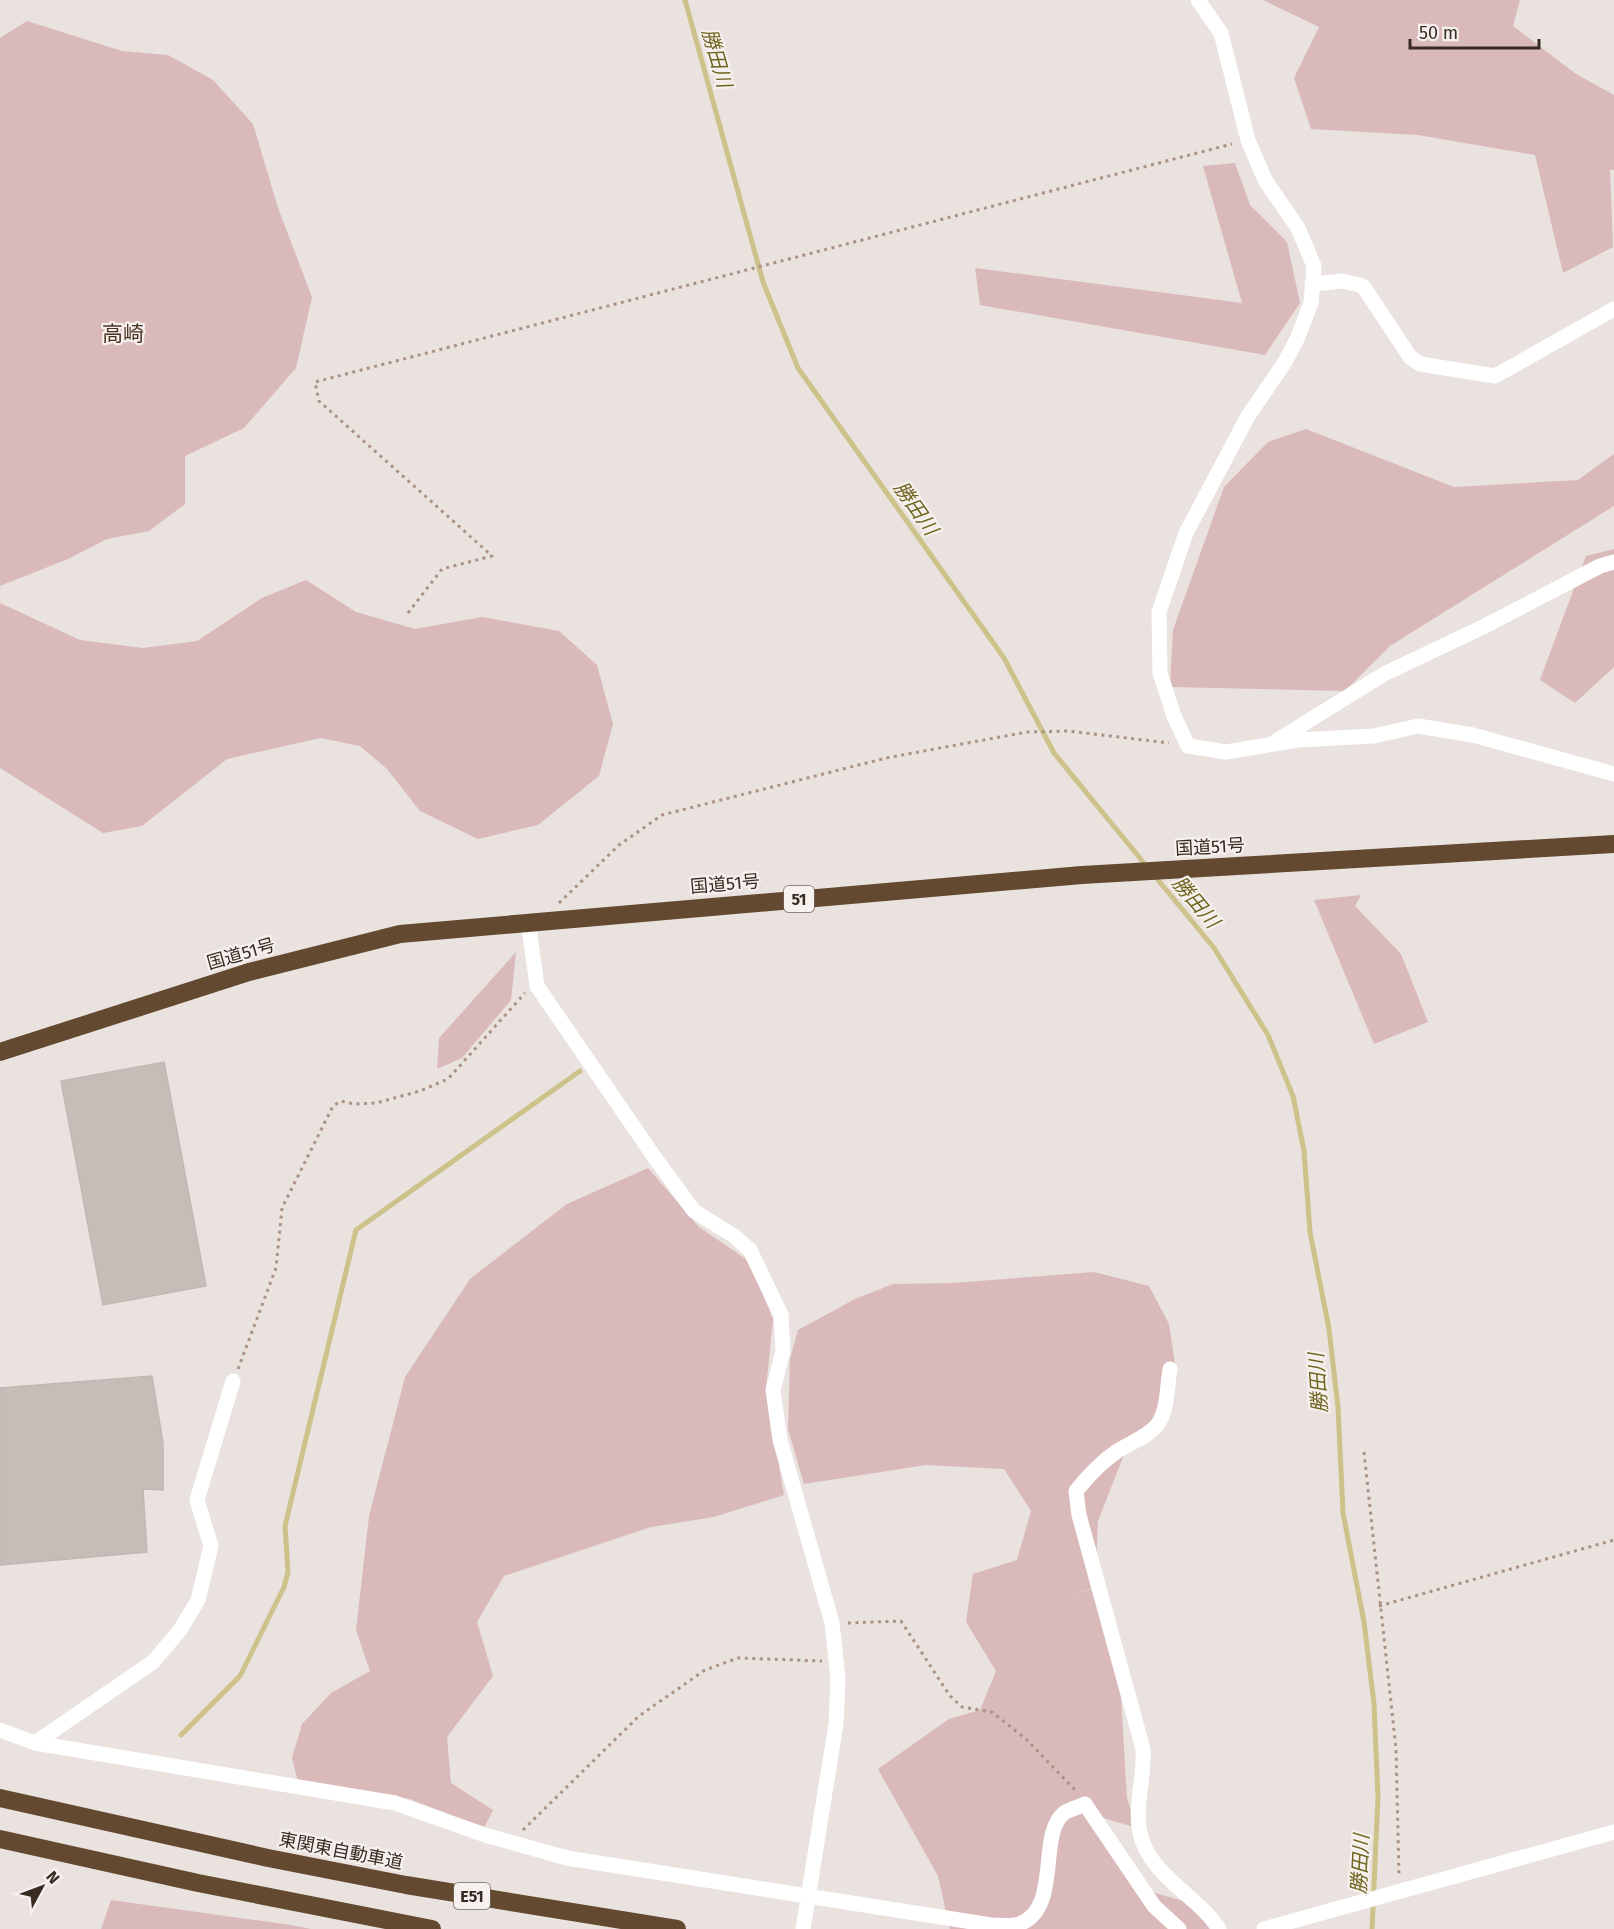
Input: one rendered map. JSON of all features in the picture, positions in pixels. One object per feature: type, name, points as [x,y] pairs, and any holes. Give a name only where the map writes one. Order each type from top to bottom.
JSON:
[{"type":"highway","name":"国道51号","points":[[0,1052],[249,972],[388,936],[534,921],[1082,875],[1614,844]]},
{"type":"highway","name":"東関東自動車道","points":[[0,1798],[268,1858],[417,1887],[677,1929]]},
{"type":"highway","points":[[0,1839],[198,1883],[432,1929]]},
{"type":"street","points":[[1198,0],[1221,33],[1248,140],[1265,180],[1298,228],[1314,266],[1311,303],[1297,339],[1248,416],[1186,533],[1159,612],[1160,673],[1174,716],[1188,746],[1226,752],[1298,740],[1374,736],[1418,726],[1473,735],[1614,774]]},
{"type":"street","points":[[1312,284],[1342,281],[1363,285],[1410,357],[1420,363],[1495,376],[1614,309]]},
{"type":"street","points":[[1268,745],[1384,674],[1485,626],[1600,566],[1614,562]]},
{"type":"street","points":[[534,921],[537,986],[694,1211],[734,1236],[750,1250],[781,1315],[783,1351],[773,1390],[780,1440],[832,1623],[836,1662],[836,1724],[803,1929]]},
{"type":"street","points":[[1170,1369],[1165,1407],[1159,1422],[1149,1432],[1091,1472],[1076,1491],[1079,1515],[1143,1749],[1144,1772],[1138,1811],[1141,1837],[1151,1859],[1219,1929]]},
{"type":"street","points":[[35,1743],[153,1662],[180,1630],[198,1600],[211,1546],[197,1500],[234,1382]]},
{"type":"street","points":[[0,1730],[35,1743],[395,1803],[510,1842],[567,1858],[992,1925],[1018,1925],[1031,1917],[1042,1902],[1055,1827],[1064,1814],[1085,1804],[1154,1906],[1179,1929]]},
{"type":"street","points":[[1264,1929],[1614,1832]]},
{"type":"path","points":[[408,613],[442,569],[492,556],[319,401],[315,382],[1248,140]]},
{"type":"path","points":[[534,921],[619,845],[662,815],[886,758],[1036,732],[1054,731],[1188,746]]},
{"type":"path","points":[[234,1382],[276,1268],[282,1208],[333,1106],[341,1101],[354,1104],[376,1103],[420,1091],[448,1079],[536,981]]},
{"type":"path","points":[[1364,1452],[1396,1749],[1399,1892]]},
{"type":"path","points":[[1379,1606],[1614,1540]]},
{"type":"path","points":[[832,1623],[901,1622],[950,1696],[962,1707],[992,1712],[1026,1739],[1068,1781],[1085,1804]]},
{"type":"path","points":[[510,1842],[632,1723],[705,1670],[738,1658],[836,1662]]},
{"type":"shaded area","points":[[1263,0],[1520,0],[1513,26],[1576,74],[1614,95],[1614,170],[1610,169],[1613,247],[1563,273],[1535,155],[1418,135],[1311,129],[1294,78],[1319,27]]},
{"type":"shaded area","points":[[27,21],[122,51],[168,55],[213,80],[253,124],[278,208],[312,297],[296,368],[244,428],[185,456],[185,504],[149,531],[107,539],[68,559],[0,586],[0,38]]},
{"type":"shaded area","points":[[1235,163],[1250,205],[1287,242],[1300,303],[1265,355],[980,305],[975,268],[1242,303],[1203,166]]},
{"type":"shaded area","points":[[1306,429],[1454,487],[1578,480],[1614,454],[1614,506],[1390,646],[1345,691],[1170,687],[1173,630],[1224,487],[1268,442]]},
{"type":"shaded area","points":[[1614,549],[1614,667],[1575,703],[1540,680],[1586,556]]},
{"type":"shaded area","points":[[306,580],[356,612],[415,629],[482,617],[559,631],[597,665],[613,724],[599,776],[538,825],[478,839],[420,811],[387,769],[360,746],[320,738],[227,759],[142,826],[103,833],[0,768],[0,603],[80,640],[143,648],[197,641],[262,598]]},
{"type":"shaded area","points":[[1361,895],[1355,906],[1401,954],[1428,1022],[1374,1044],[1314,900]]},
{"type":"shaded area","points":[[516,952],[511,1000],[462,1058],[437,1069],[439,1038]]},
{"type":"shaded area","points":[[648,1168],[699,1227],[749,1261],[773,1319],[766,1389],[784,1495],[714,1517],[651,1527],[504,1576],[477,1622],[493,1676],[447,1737],[451,1783],[493,1810],[484,1828],[410,1799],[298,1782],[292,1758],[302,1724],[331,1693],[370,1671],[356,1630],[369,1516],[405,1377],[470,1279],[567,1204]]},
{"type":"shaded area","points":[[1094,1272],[1149,1286],[1169,1324],[1175,1364],[1157,1418],[1127,1447],[1098,1521],[1095,1588],[1070,1595],[1094,1589],[1120,1681],[1127,1798],[1137,1828],[1086,1813],[1141,1889],[1204,1907],[1216,1929],[950,1929],[938,1876],[878,1769],[949,1719],[980,1710],[996,1671],[966,1622],[973,1574],[1017,1560],[1031,1511],[1004,1469],[926,1465],[804,1484],[788,1429],[790,1359],[798,1330],[855,1299],[893,1284],[953,1283]]},
{"type":"shaded area","points":[[111,1900],[291,1925],[311,1929],[101,1929]]},
{"type":"building","points":[[164,1062],[206,1286],[103,1305],[61,1081]]},
{"type":"building","points":[[152,1376],[163,1443],[163,1490],[143,1489],[147,1552],[0,1565],[0,1388]]},
{"type":"waterway","name":"勝田川","points":[[685,0],[763,282],[798,368],[1004,658],[1054,753],[1148,868]]},
{"type":"waterway","name":"勝田川","points":[[1154,875],[1214,948],[1268,1035],[1293,1096],[1304,1151],[1310,1232],[1329,1329],[1338,1407],[1343,1513],[1364,1622],[1374,1704],[1378,1797],[1372,1929]]},
{"type":"waterway","points":[[181,1735],[240,1676],[284,1587],[288,1572],[285,1526],[356,1230],[580,1071]]},
{"type":"district","name":"高崎","points":[[123,334]]}]
